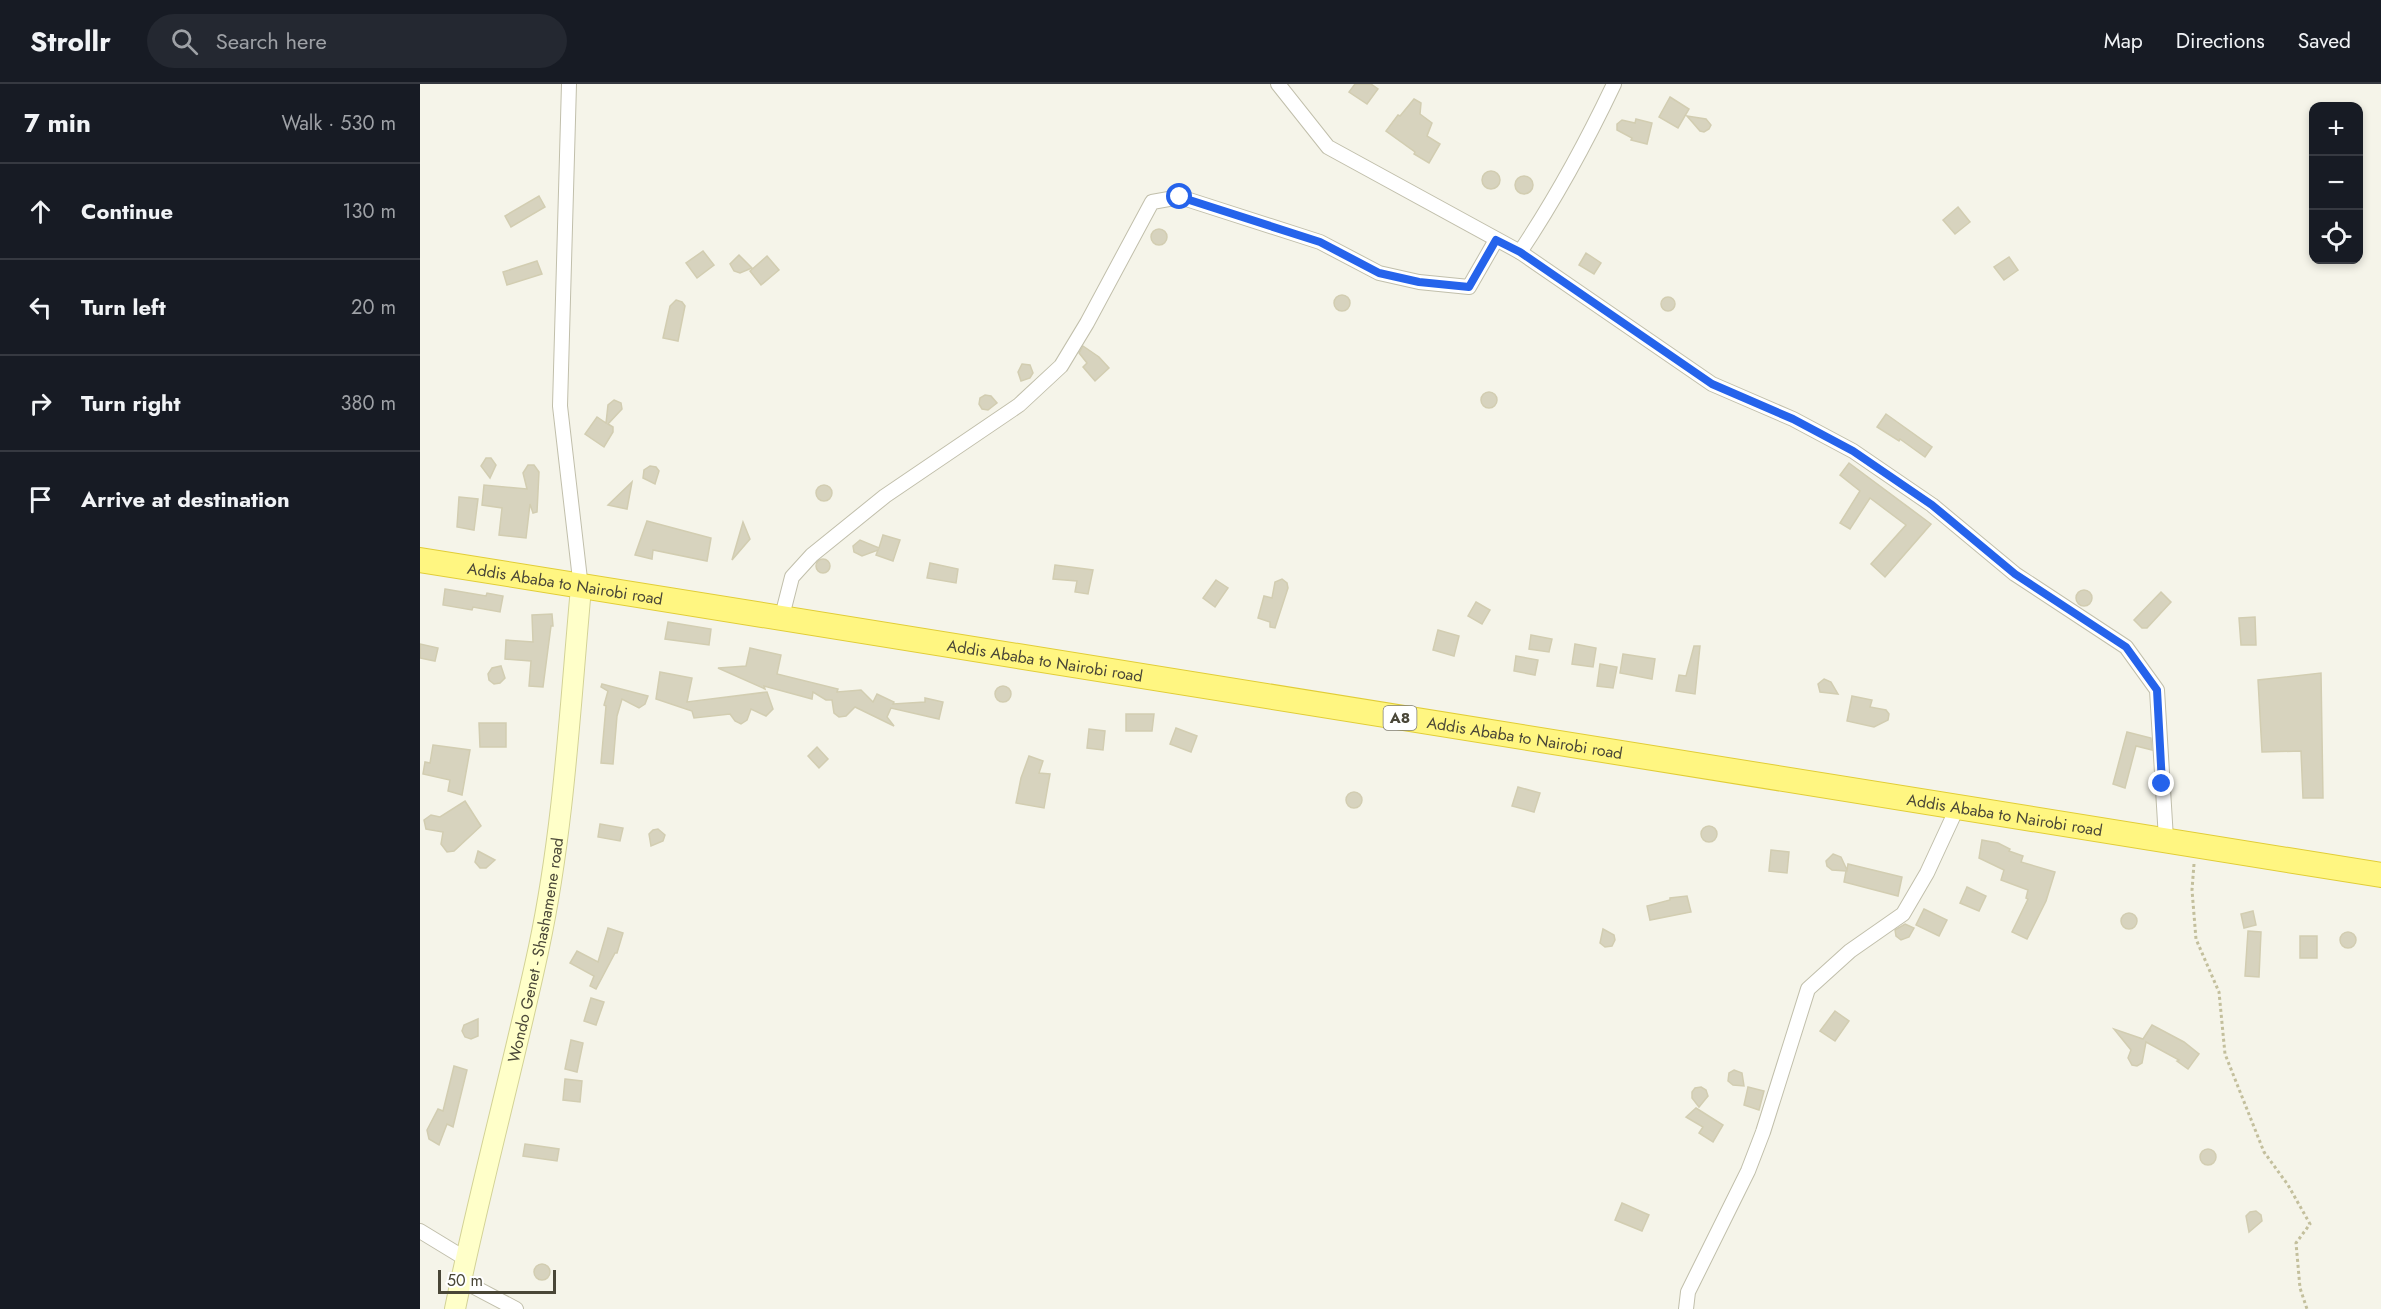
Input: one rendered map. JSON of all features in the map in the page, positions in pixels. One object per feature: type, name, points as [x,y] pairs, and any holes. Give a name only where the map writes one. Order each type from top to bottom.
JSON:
[{"type":"highway","name":"Addis Ababa to Nairobi road","points":[[420,560],[581,588],[2381,875]]},
{"type":"main road","name":"Wondo Genet - Shashamene road","points":[[455,1309],[541,935],[554,859],[581,588]]},
{"type":"street","points":[[569,84],[560,406],[581,588]]},
{"type":"street","points":[[1278,84],[1328,147],[1520,252],[1712,384],[1793,419],[1853,451],[1932,505],[2015,574],[2126,647],[2157,690],[2166,839]]},
{"type":"street","points":[[1520,252],[1552,204],[1588,139],[1614,84]]},
{"type":"street","points":[[781,620],[792,577],[812,555],[885,496],[1019,405],[1061,366],[1088,323],[1152,202],[1180,197],[1320,242],[1379,273],[1419,282],[1469,287],[1496,240]]},
{"type":"street","points":[[1686,1309],[1688,1292],[1748,1171],[1763,1132],[1808,988],[1850,951],[1903,914],[1927,873],[1958,806]]},
{"type":"street","points":[[420,1231],[466,1259]]},
{"type":"street","points":[[461,1280],[516,1309]]},
{"type":"path","points":[[2196,844],[2192,890],[2196,939],[2219,992],[2225,1054],[2264,1152],[2288,1185],[2310,1224],[2296,1244],[2300,1288],[2307,1309]]},
{"type":"building","points":[[1355,84],[1371,84],[1378,89],[1367,104],[1349,92]]},
{"type":"building","points":[[1670,97],[1689,109],[1678,128],[1659,117]]},
{"type":"building","points":[[1414,99],[1421,103],[1420,114],[1432,123],[1427,136],[1440,144],[1429,163],[1386,131]]},
{"type":"building","points":[[1687,116],[1706,119],[1711,125],[1704,132],[1700,131]]},
{"type":"building","points":[[1636,119],[1652,123],[1647,144],[1631,140],[1632,138],[1617,130],[1617,124],[1622,120],[1635,123]]},
{"type":"building","points":[[1487,171],[1495,171],[1500,176],[1498,187],[1487,189],[1482,184],[1482,176]]},
{"type":"building","points":[[1520,176],[1528,176],[1533,181],[1531,192],[1520,194],[1515,189],[1515,181]]},
{"type":"building","points":[[539,196],[545,207],[511,227],[505,216]]},
{"type":"building","points":[[1958,207],[1970,222],[1955,234],[1943,220]]},
{"type":"building","points":[[1159,229],[1167,237],[1159,245],[1151,237]]},
{"type":"building","points":[[703,251],[714,265],[697,278],[686,263]]},
{"type":"building","points":[[1586,253],[1601,263],[1594,274],[1579,265]]},
{"type":"building","points":[[739,255],[752,268],[740,273],[734,271],[730,264]]},
{"type":"building","points":[[767,256],[779,270],[761,285],[750,271]]},
{"type":"building","points":[[2009,257],[2018,270],[2004,280],[1994,267]]},
{"type":"building","points":[[537,261],[542,274],[507,285],[503,272]]},
{"type":"building","points":[[1342,295],[1350,303],[1342,311],[1334,303]]},
{"type":"building","points":[[1668,297],[1673,299],[1675,304],[1673,309],[1668,311],[1663,309],[1661,304],[1663,299]]},
{"type":"building","points":[[676,300],[685,306],[678,341],[663,338],[670,306]]},
{"type":"building","points":[[1083,346],[1099,357],[1109,368],[1095,381],[1083,367],[1087,363],[1079,353]]},
{"type":"building","points":[[1022,364],[1030,365],[1033,373],[1030,378],[1021,381],[1018,372]]},
{"type":"building","points":[[1489,392],[1497,400],[1489,408],[1481,400]]},
{"type":"building","points":[[985,395],[991,396],[997,403],[988,410],[982,409],[979,404],[980,398]]},
{"type":"building","points":[[614,400],[621,403],[622,409],[608,424],[613,427],[613,432],[604,447],[585,434],[597,417],[606,423],[608,405]]},
{"type":"building","points":[[1886,414],[1932,447],[1925,457],[1900,439],[1899,441],[1877,427]]},
{"type":"building","points":[[486,458],[491,458],[496,465],[490,478],[481,466]]},
{"type":"building","points":[[1849,463],[1931,524],[1885,577],[1871,564],[1906,525],[1870,498],[1850,529],[1840,523],[1860,491],[1840,475]]},
{"type":"building","points":[[528,465],[534,465],[539,472],[537,512],[533,513],[530,504],[526,538],[499,535],[502,508],[482,505],[484,485],[527,489],[523,473]]},
{"type":"building","points":[[650,466],[656,467],[659,471],[655,484],[643,478],[644,470]]},
{"type":"building","points":[[632,482],[627,509],[608,505]]},
{"type":"building","points":[[824,485],[832,493],[824,501],[816,493]]},
{"type":"building","points":[[459,497],[478,499],[474,530],[457,527]]},
{"type":"building","points":[[647,521],[711,538],[707,561],[653,550],[652,559],[635,555]]},
{"type":"building","points":[[743,522],[750,539],[732,560]]},
{"type":"building","points":[[883,535],[900,540],[893,561],[876,555],[878,550],[862,556],[854,552],[853,546],[860,540],[879,548]]},
{"type":"building","points":[[820,559],[826,559],[830,566],[826,573],[820,573],[816,569],[816,563]]},
{"type":"building","points":[[930,563],[958,569],[956,583],[927,578]]},
{"type":"building","points":[[1055,565],[1093,570],[1088,594],[1075,592],[1077,581],[1053,579]]},
{"type":"building","points":[[1282,579],[1287,583],[1288,588],[1275,628],[1270,627],[1270,622],[1258,618],[1264,596],[1272,598],[1275,582]]},
{"type":"building","points":[[1216,580],[1228,588],[1215,607],[1203,598]]},
{"type":"building","points":[[445,589],[486,596],[487,593],[503,596],[500,612],[443,605]]},
{"type":"building","points":[[2084,590],[2092,598],[2084,606],[2076,598]]},
{"type":"building","points":[[2161,592],[2171,602],[2147,628],[2142,628],[2134,620]]},
{"type":"building","points":[[1476,602],[1490,610],[1482,624],[1468,616]]},
{"type":"building","points":[[552,614],[553,626],[551,626],[543,687],[529,686],[531,661],[505,659],[506,640],[533,642],[532,615]]},
{"type":"building","points":[[2255,617],[2256,645],[2241,645],[2239,618]]},
{"type":"building","points":[[668,622],[711,629],[709,645],[665,639]]},
{"type":"building","points":[[1438,630],[1459,636],[1454,656],[1433,650]]},
{"type":"building","points":[[1531,635],[1552,639],[1549,652],[1529,649]]},
{"type":"building","points":[[420,644],[438,648],[435,661],[420,658]]},
{"type":"building","points":[[1575,644],[1596,648],[1593,667],[1572,664]]},
{"type":"building","points":[[1694,646],[1700,646],[1695,694],[1676,691],[1679,675],[1686,676]]},
{"type":"building","points":[[750,648],[781,655],[777,674],[838,689],[837,692],[861,690],[873,702],[877,694],[894,702],[893,704],[925,702],[925,698],[943,702],[939,719],[891,708],[887,717],[894,726],[855,707],[846,716],[839,717],[834,713],[832,700],[826,700],[813,692],[812,699],[764,686],[765,689],[718,668],[746,666]]},
{"type":"building","points":[[1623,654],[1655,659],[1652,679],[1620,673]]},
{"type":"building","points":[[1516,656],[1538,660],[1535,675],[1514,671]]},
{"type":"building","points":[[1600,664],[1617,667],[1613,688],[1597,686]]},
{"type":"building","points":[[501,666],[505,678],[500,683],[494,684],[489,680],[488,674],[492,668]]},
{"type":"building","points":[[660,672],[692,678],[687,702],[767,692],[773,709],[766,716],[751,709],[747,720],[741,724],[735,721],[730,714],[694,718],[692,711],[656,699]]},
{"type":"building","points":[[2321,673],[2323,798],[2303,798],[2301,751],[2262,752],[2258,680]]},
{"type":"building","points":[[1824,679],[1831,682],[1838,694],[1820,692],[1818,684]]},
{"type":"building","points":[[602,684],[648,696],[645,704],[639,708],[622,699],[617,716],[613,764],[601,763],[606,706],[604,705],[608,691],[601,687]]},
{"type":"building","points":[[1003,686],[1009,688],[1011,694],[1009,700],[1003,702],[997,700],[995,694],[997,688]]},
{"type":"building","points":[[1852,696],[1872,700],[1870,707],[1886,710],[1889,714],[1888,720],[1874,727],[1847,721]]},
{"type":"building","points":[[1126,714],[1154,714],[1152,731],[1126,731]]},
{"type":"building","points":[[479,723],[506,723],[506,747],[480,747]]},
{"type":"building","points":[[1176,728],[1197,736],[1191,752],[1170,744]]},
{"type":"building","points":[[1089,729],[1105,731],[1103,750],[1087,748]]},
{"type":"building","points":[[2127,732],[2151,738],[2152,750],[2136,746],[2125,788],[2113,784]]},
{"type":"building","points":[[433,745],[470,750],[462,795],[448,791],[450,780],[423,774],[425,762],[430,763]]},
{"type":"building","points":[[817,747],[828,759],[819,768],[808,756]]},
{"type":"building","points":[[1029,756],[1043,761],[1039,773],[1050,774],[1044,808],[1016,803],[1021,778]]},
{"type":"building","points":[[1518,787],[1540,793],[1534,812],[1512,806]]},
{"type":"building","points":[[1354,792],[1360,794],[1362,800],[1360,806],[1354,808],[1348,806],[1346,800],[1348,794]]},
{"type":"building","points":[[465,801],[481,826],[454,851],[447,852],[441,844],[443,832],[426,829],[424,820],[431,815],[440,817]]},
{"type":"building","points":[[600,824],[623,828],[620,841],[598,837]]},
{"type":"building","points":[[1709,826],[1715,828],[1717,834],[1715,840],[1709,842],[1703,840],[1701,834],[1703,828]]},
{"type":"building","points":[[658,829],[665,835],[663,841],[651,846],[649,834]]},
{"type":"building","points":[[1982,840],[1998,843],[2010,849],[2009,851],[2023,856],[2021,862],[2055,872],[2046,901],[2027,939],[2012,932],[2028,899],[2026,898],[2028,890],[2001,880],[2004,870],[1979,858]]},
{"type":"building","points":[[1771,850],[1789,852],[1787,873],[1769,871]]},
{"type":"building","points":[[478,851],[495,860],[486,868],[480,868],[475,862]]},
{"type":"building","points":[[1833,854],[1841,857],[1847,870],[1848,864],[1902,877],[1898,896],[1844,882],[1846,871],[1832,870],[1827,866],[1826,861]]},
{"type":"building","points":[[1967,887],[1986,896],[1979,911],[1960,903]]},
{"type":"building","points":[[1687,896],[1691,912],[1650,920],[1647,906],[1670,900],[1670,898]]},
{"type":"building","points":[[1924,909],[1947,920],[1939,936],[1916,925]]},
{"type":"building","points":[[2253,911],[2256,925],[2244,928],[2241,914]]},
{"type":"building","points":[[2129,913],[2135,915],[2137,921],[2135,927],[2129,929],[2123,927],[2121,921],[2123,915]]},
{"type":"building","points":[[1905,924],[1914,928],[1909,937],[1901,940],[1896,936],[1895,930]]},
{"type":"building","points":[[608,928],[623,933],[617,953],[596,989],[590,986],[594,976],[570,963],[577,951],[598,962]]},
{"type":"building","points":[[1603,929],[1614,935],[1615,940],[1612,946],[1605,947],[1600,943]]},
{"type":"building","points":[[2248,931],[2261,932],[2259,977],[2245,976]]},
{"type":"building","points":[[2345,932],[2351,932],[2356,940],[2354,946],[2345,948],[2340,943],[2340,937]]},
{"type":"building","points":[[2300,936],[2317,936],[2317,958],[2300,958]]},
{"type":"building","points":[[591,998],[604,1002],[596,1025],[584,1021]]},
{"type":"building","points":[[1835,1011],[1849,1021],[1835,1041],[1820,1031]]},
{"type":"building","points":[[478,1019],[478,1036],[471,1039],[465,1037],[462,1031],[464,1025]]},
{"type":"building","points":[[2152,1025],[2184,1042],[2199,1054],[2188,1069],[2177,1061],[2179,1060],[2146,1042],[2142,1063],[2137,1066],[2132,1065],[2128,1058],[2131,1050],[2114,1029],[2143,1039]]},
{"type":"building","points":[[571,1040],[583,1043],[577,1072],[565,1069]]},
{"type":"building","points":[[454,1066],[467,1070],[453,1127],[447,1124],[439,1145],[429,1139],[427,1130],[438,1109],[443,1111]]},
{"type":"building","points":[[1734,1070],[1742,1073],[1744,1086],[1733,1085],[1728,1081],[1729,1073]]},
{"type":"building","points":[[565,1079],[582,1081],[580,1102],[563,1100]]},
{"type":"building","points":[[1701,1087],[1706,1090],[1708,1096],[1699,1107],[1692,1098],[1692,1092],[1695,1088]]},
{"type":"building","points":[[1748,1087],[1764,1091],[1759,1110],[1744,1105]]},
{"type":"building","points":[[1696,1108],[1723,1125],[1713,1142],[1699,1133],[1703,1127],[1686,1117]]},
{"type":"building","points":[[525,1144],[559,1149],[557,1161],[523,1156]]},
{"type":"building","points":[[2208,1149],[2214,1151],[2216,1157],[2214,1163],[2208,1165],[2202,1163],[2200,1157],[2202,1151]]},
{"type":"building","points":[[1622,1203],[1649,1215],[1642,1231],[1615,1220]]},
{"type":"building","points":[[2256,1211],[2261,1215],[2262,1221],[2249,1232],[2246,1216]]},
{"type":"building","points":[[542,1264],[548,1266],[550,1272],[548,1278],[542,1280],[536,1278],[534,1272],[536,1266]]},
{"type":"route","points":[[1180,197],[1320,242],[1379,273],[1419,282],[1469,287],[1496,240],[1520,252],[1647,342],[1712,384],[1793,419],[1853,451],[1932,505],[2015,574],[2126,647],[2157,690],[2162,784]]}]
